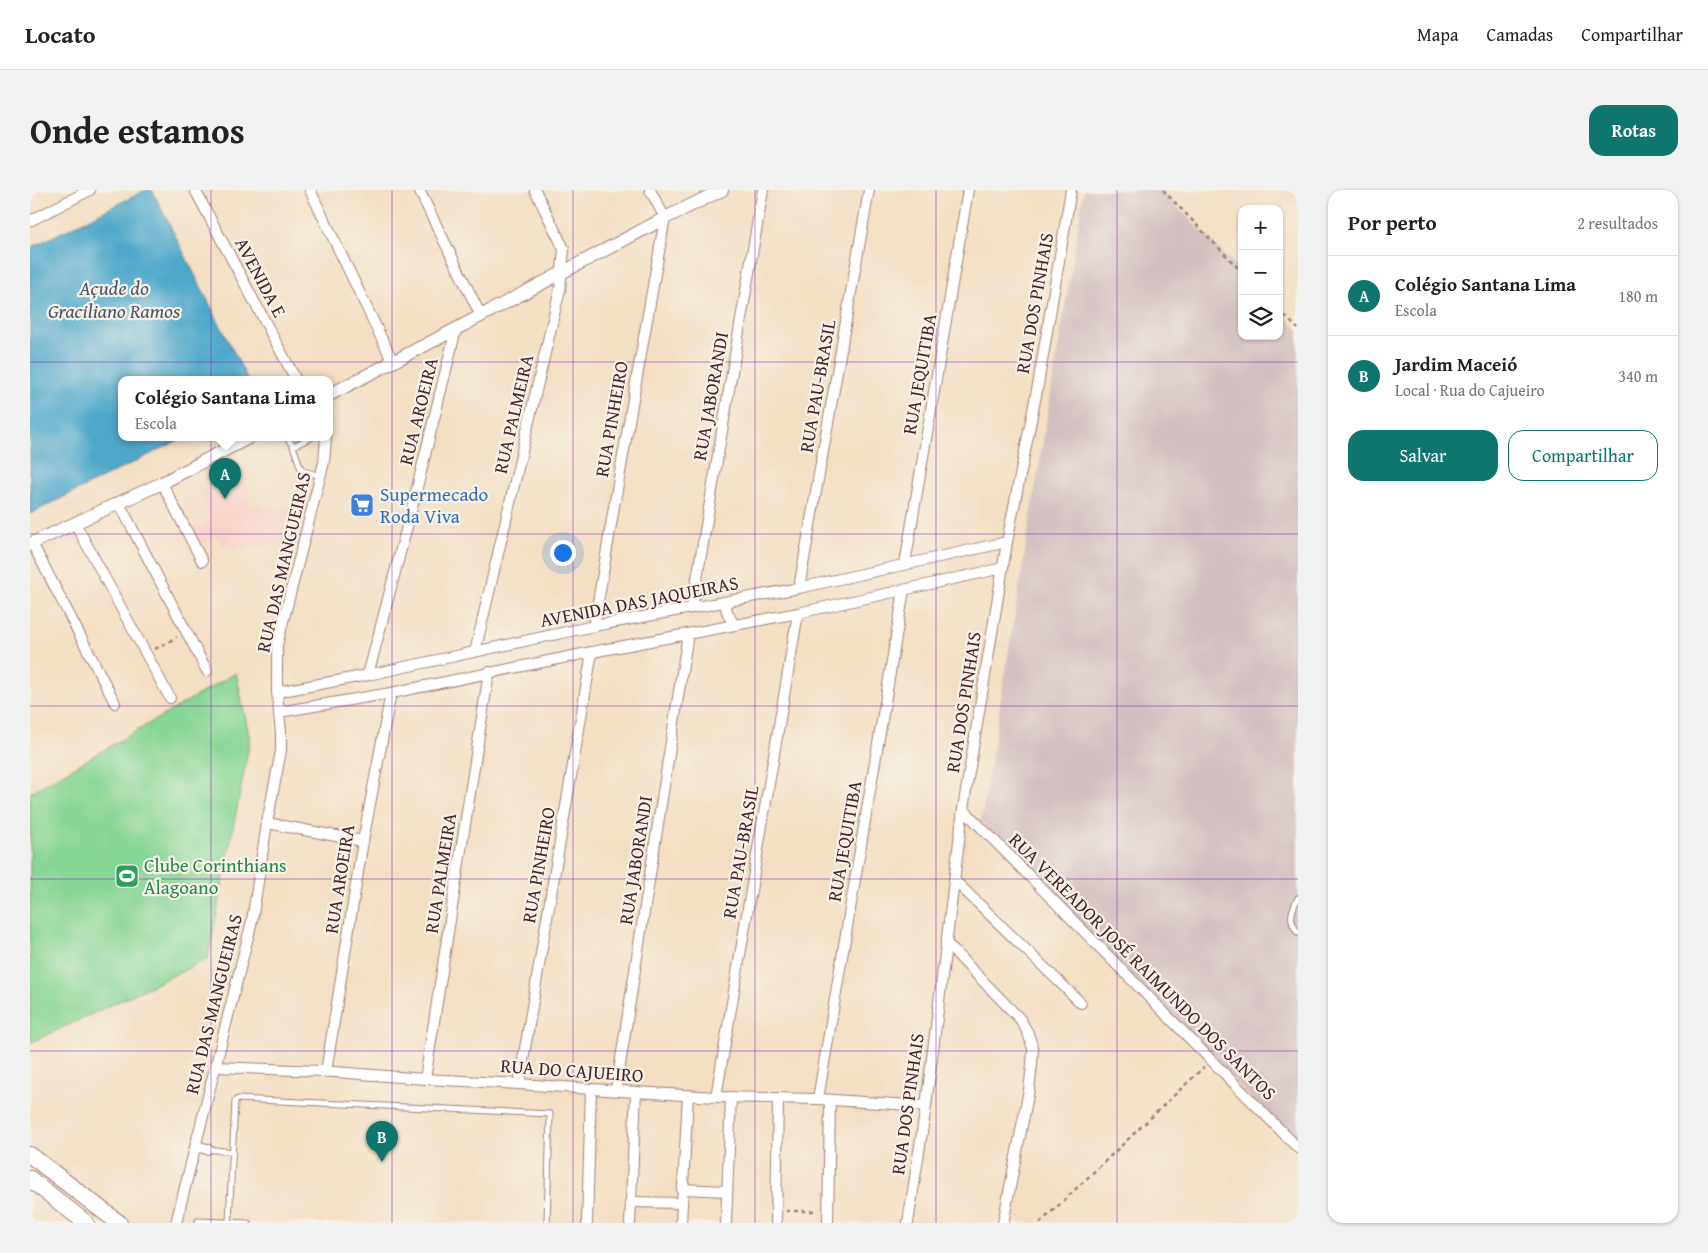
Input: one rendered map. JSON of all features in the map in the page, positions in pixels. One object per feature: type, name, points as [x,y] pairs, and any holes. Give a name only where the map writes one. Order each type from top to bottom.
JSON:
[{"type":"main road","points":[[30,1155],[120,1223]]},
{"type":"main road","points":[[30,1179],[86,1223]]},
{"type":"street","points":[[30,221],[74,194],[90,190]]},
{"type":"street","name":"AVENIDA E","points":[[195,190],[294,376]]},
{"type":"street","points":[[310,190],[393,362]]},
{"type":"street","points":[[419,190],[481,316]]},
{"type":"street","name":"RUA PALMEIRA","points":[[475,652],[558,298],[562,272],[564,249],[535,190]]},
{"type":"street","points":[[650,190],[665,218]]},
{"type":"street","points":[[333,393],[456,330],[665,218],[722,190]]},
{"type":"street","name":"RUA JABORANDI","points":[[692,608],[762,190]]},
{"type":"street","name":"RUA PAU-BRASIL","points":[[799,588],[869,190]]},
{"type":"street","name":"RUA JEQUITIBA","points":[[905,564],[968,190]]},
{"type":"street","name":"RUA DOS PINHAIS","points":[[908,1223],[926,1106],[963,809],[1007,542],[1038,385],[1071,190]]},
{"type":"street","name":"RUA PINHEIRO","points":[[594,626],[614,501],[665,218]]},
{"type":"street","name":"RUA AROEIRA","points":[[368,675],[418,486],[456,330]]},
{"type":"street","points":[[115,703],[31,544],[119,504],[242,441]]},
{"type":"street","name":"RUA DAS MANGUEIRAS","points":[[176,1223],[201,1147],[216,1067],[252,921],[267,823],[281,751],[277,692],[278,644],[321,476],[326,441]]},
{"type":"street","points":[[162,483],[202,561]]},
{"type":"street","points":[[119,504],[207,671]]},
{"type":"street","points":[[76,523],[170,698]]},
{"type":"street","name":"AVENIDA DAS JAQUEIRAS","points":[[277,692],[368,675],[594,626],[799,588],[1007,542]]},
{"type":"street","points":[[279,712],[391,693],[489,672],[798,613],[1003,568]]},
{"type":"street","name":"RUA JEQUITIBA","points":[[818,1099],[904,590]]},
{"type":"street","points":[[724,602],[734,625]]},
{"type":"street","name":"RUA PAU-BRASIL","points":[[716,1097],[798,613]]},
{"type":"street","name":"RUA JABORANDI","points":[[616,1090],[688,634]]},
{"type":"street","name":"RUA PINHEIRO","points":[[519,1084],[592,652]]},
{"type":"street","name":"RUA PALMEIRA","points":[[425,1079],[489,672]]},
{"type":"street","name":"RUA AROEIRA","points":[[326,1072],[363,841],[391,693]]},
{"type":"street","name":"RUA VEREADOR JOSÉ RAIMUNDO DOS SANTOS","points":[[963,809],[1298,1148]]},
{"type":"street","points":[[267,823],[363,841]]},
{"type":"street","points":[[954,880],[1081,1004]]},
{"type":"street","points":[[946,943],[1020,1020],[1028,1033],[1033,1050],[1030,1090],[1003,1223]]},
{"type":"street","name":"RUA DO CAJUEIRO","points":[[216,1067],[326,1072],[716,1097],[818,1099],[926,1106]]},
{"type":"street","points":[[587,1223],[591,1089]]},
{"type":"street","points":[[630,1223],[636,1092]]},
{"type":"street","points":[[681,1223],[688,1095]]},
{"type":"street","points":[[726,1223],[731,1097]]},
{"type":"street","points":[[776,1223],[778,1098]]},
{"type":"street","points":[[828,1223],[830,1100]]},
{"type":"street","points":[[682,1189],[727,1191]]},
{"type":"street","points":[[630,1202],[682,1204]]},
{"type":"lane","points":[[289,441],[293,446],[301,469],[321,476]]},
{"type":"lane","points":[[293,446],[304,441]]},
{"type":"lane","points":[[1298,898],[1291,912],[1294,927],[1298,933]]},
{"type":"lane","points":[[229,1222],[235,1101],[238,1099],[548,1113],[550,1116],[547,1223]]},
{"type":"lane","points":[[201,1147],[233,1152]]},
{"type":"lane","points":[[198,1221],[248,1223]]},
{"type":"path","points":[[1163,190],[1238,268]]},
{"type":"path","points":[[1283,314],[1298,330]]},
{"type":"path","points":[[145,654],[187,632]]},
{"type":"path","points":[[1040,1223],[1212,1059]]},
{"type":"path","points":[[777,1211],[828,1211]]},
{"type":"shaded area","points":[[1084,190],[1161,190],[1238,268],[1238,340],[1283,340],[1283,314],[1298,329],[1298,1146],[981,821]]},
{"type":"shaded area","points":[[249,464],[248,506],[290,510],[293,545],[220,548],[218,537],[195,548],[187,533],[211,519],[200,491]]},
{"type":"green space","name":"Clube Corinthians Alagoano","points":[[236,673],[250,740],[208,959],[30,1043],[30,793]]},
{"type":"water","name":"Açude do Graciliano Ramos","points":[[146,190],[152,190],[246,376],[118,376],[118,441],[177,441],[30,514],[30,248]]},
{"type":"place","name":"Colégio Santana Lima","points":[[225,499]]},
{"type":"place","name":"Supermecado Roda Viva","points":[[362,505]]},
{"type":"place","name":"Clube Corinthians Alagoano","points":[[127,876]]},
{"type":"place","name":"Jardim Maceió","points":[[382,1162]]}]
